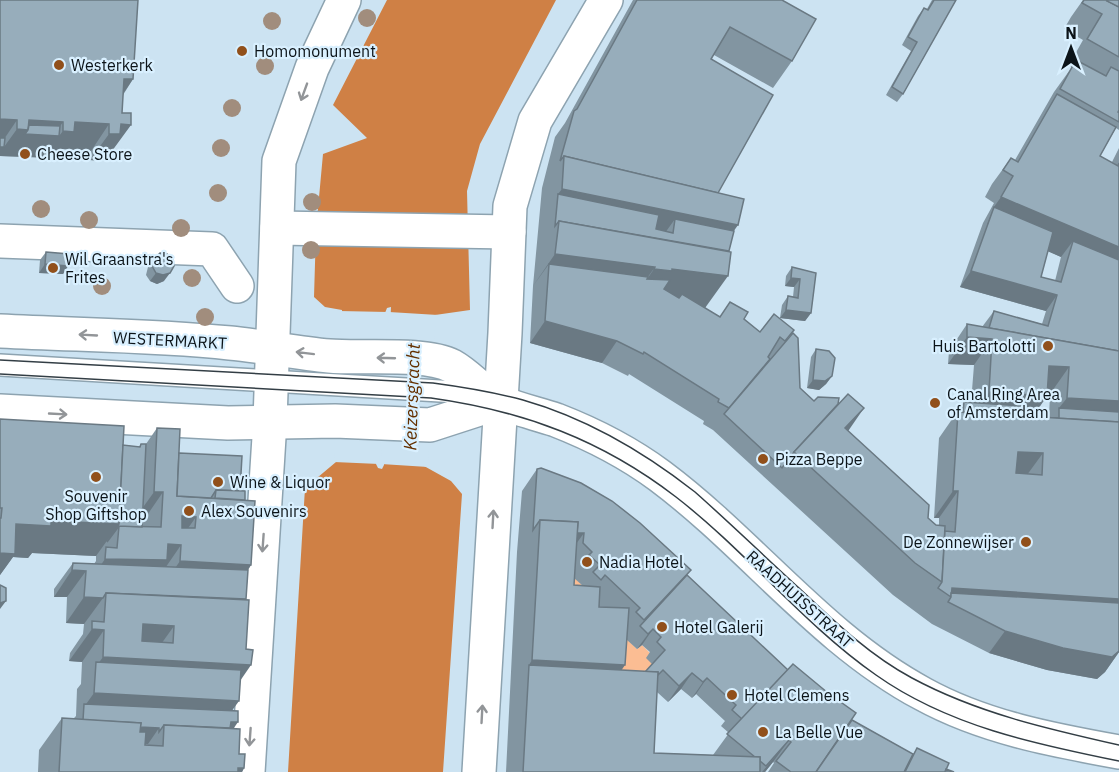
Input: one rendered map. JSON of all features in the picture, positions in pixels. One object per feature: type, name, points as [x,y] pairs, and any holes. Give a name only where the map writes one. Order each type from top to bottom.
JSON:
[{"type":"street","points":[[479,772],[505,333],[510,206],[535,121],[606,0]]},
{"type":"street","points":[[248,772],[270,421],[279,161],[338,2]]},
{"type":"street","points":[[277,228],[509,232]]},
{"type":"street","points":[[0,241],[212,249],[237,286]]},
{"type":"street","name":"WESTERMARKT","points":[[0,331],[230,343],[272,348],[338,371],[433,375]]},
{"type":"street","name":"RAADHUISSTRAAT","points":[[433,375],[452,366],[501,402],[556,420],[586,433],[620,450],[657,474],[690,499],[842,639],[877,666],[920,693],[944,705],[1046,739],[1119,752]]},
{"type":"street","points":[[0,411],[228,423],[335,421],[430,425],[501,402]]},
{"type":"lane","points":[[0,365],[271,382],[338,371]]},
{"type":"shaded area","points":[[567,565],[577,574],[574,577],[590,597],[625,630],[621,634],[637,649],[642,645],[650,653],[654,666],[624,698],[577,639]]},
{"type":"water","name":"Keizersgracht","points":[[387,0],[556,0],[480,144],[467,191],[470,310],[435,315],[424,466],[451,481],[462,494],[443,772],[288,772],[305,488],[336,462],[342,310],[325,307],[314,297],[316,230],[323,154],[367,138],[333,105]],"holes":[[[391,307],[382,469],[376,464],[385,313],[387,308]]]},
{"type":"pier","points":[[339,311],[388,312],[379,464],[334,462],[341,314]]},
{"type":"pier","points":[[389,312],[438,315],[435,329],[428,467],[381,464]]},
{"type":"building","name":"Westerkerk","points":[[0,0],[138,0],[133,79],[124,79],[122,113],[131,113],[131,125],[121,124],[120,134],[109,134],[109,124],[75,122],[74,132],[63,131],[63,122],[29,120],[28,130],[17,129],[17,120],[0,119]]},
{"type":"building","points":[[637,0],[782,0],[816,19],[792,61],[730,27],[711,59],[773,95],[718,193],[564,156],[560,161],[574,111]]},
{"type":"building","points":[[934,0],[956,0],[903,94],[892,87],[917,42],[908,37],[924,8],[928,10]]},
{"type":"building","points":[[1084,0],[1106,0],[1119,7],[1119,57],[1087,39],[1102,14],[1082,3]]},
{"type":"building","points":[[1119,0],[1119,7],[1107,1]]},
{"type":"building","points":[[1076,60],[1106,76],[1111,67],[1119,71],[1119,122],[1060,89]]},
{"type":"building","points":[[1057,94],[1116,127],[1100,156],[1118,166],[1119,163],[1119,247],[1001,197],[1013,176],[1003,170],[1011,158],[1018,162]]},
{"type":"building","points":[[29,125],[60,126],[59,136],[25,134]]},
{"type":"building","points":[[0,138],[5,138],[4,147],[0,147]]},
{"type":"building","points":[[564,156],[744,199],[738,225],[562,189]]},
{"type":"building","points":[[558,194],[659,215],[656,229],[673,233],[675,219],[734,231],[729,251],[559,221],[555,226]]},
{"type":"building","points":[[994,207],[1053,232],[1041,277],[1061,282],[1073,241],[1119,260],[1119,351],[989,328],[994,311],[1048,326],[1057,295],[971,271]]},
{"type":"building","points":[[559,221],[731,252],[728,276],[654,269],[655,267],[555,254]]},
{"type":"building","points":[[46,252],[69,254],[68,266],[45,264]]},
{"type":"building","points":[[160,253],[167,254],[173,259],[174,266],[170,273],[163,275],[156,273],[152,266],[154,259]]},
{"type":"building","points":[[549,264],[648,277],[647,279],[670,280],[664,289],[679,298],[682,294],[720,317],[730,302],[748,312],[744,319],[760,332],[774,314],[794,330],[785,341],[780,337],[768,357],[770,359],[729,408],[718,402],[719,399],[644,352],[643,354],[617,341],[545,321]]},
{"type":"building","points":[[792,267],[816,273],[811,313],[786,310],[788,296],[798,298],[800,279],[791,278]]},
{"type":"building","points":[[967,324],[1119,351],[1119,401],[1067,398],[1069,367],[1049,366],[1047,396],[989,392],[992,339],[967,337]]},
{"type":"building","points":[[793,333],[798,338],[800,388],[814,401],[818,397],[839,398],[838,404],[782,468],[724,414]]},
{"type":"building","points":[[816,349],[829,351],[835,358],[832,376],[825,381],[813,380]]},
{"type":"building","points":[[848,394],[864,408],[845,428],[929,505],[928,518],[936,525],[945,526],[942,582],[915,563],[794,452]]},
{"type":"building","points":[[964,402],[1036,407],[1035,417],[963,412]]},
{"type":"building","points":[[1059,408],[1119,412],[1119,422],[1052,418],[1059,418]]},
{"type":"building","name":"De Zonnewijser","points":[[958,412],[1119,422],[1119,599],[952,588],[951,597],[938,588],[942,582],[945,531],[955,532],[958,491],[953,491]],"holes":[[[1018,452],[1043,453],[1042,475],[1016,473]]]},
{"type":"building","points":[[0,419],[124,426],[119,524],[51,521],[51,526],[16,524],[15,554],[0,553],[2,508],[0,508]]},
{"type":"building","points":[[157,428],[180,429],[177,496],[255,501],[251,565],[180,561],[181,545],[168,544],[167,560],[105,559],[106,547],[117,548],[119,526],[161,527],[163,492],[154,492]],"holes":[[[182,516],[196,517],[195,528],[182,528]]]},
{"type":"building","points":[[141,444],[146,444],[142,527],[119,526],[107,542],[119,524],[123,445],[140,447]]},
{"type":"building","points":[[179,453],[242,456],[240,491],[216,490],[211,498],[177,496]]},
{"type":"building","points":[[541,468],[581,483],[612,501],[640,523],[691,570],[644,620],[636,612],[640,608],[605,575],[601,580],[593,572],[600,565],[589,555],[592,552],[583,543],[584,533],[577,533],[578,522],[540,520],[533,530],[537,469]]},
{"type":"building","points":[[216,490],[245,491],[245,500],[215,498]]},
{"type":"building","points":[[540,520],[578,522],[574,585],[600,587],[599,607],[629,608],[625,665],[532,660]]},
{"type":"building","points":[[73,563],[248,570],[246,599],[106,593],[103,598],[84,597],[86,571],[72,570]]},
{"type":"building","points":[[687,575],[788,670],[742,719],[732,710],[736,705],[707,678],[703,682],[692,673],[679,686],[663,670],[658,675],[658,672],[645,672],[665,650],[657,642],[661,637],[653,629],[648,634],[640,626]]},
{"type":"building","points":[[0,585],[6,588],[6,601],[0,603]]},
{"type":"building","points":[[106,593],[249,600],[246,649],[253,650],[251,665],[103,657],[104,630],[92,629],[92,621],[104,622]],"holes":[[[143,624],[174,626],[173,643],[142,641]]]},
{"type":"building","points":[[951,593],[1119,603],[1119,651],[1112,657],[1063,648],[1005,631],[948,602]]},
{"type":"building","points":[[96,662],[241,670],[239,701],[94,693]]},
{"type":"building","points":[[793,664],[856,713],[816,772],[791,772],[776,761],[791,742],[789,740],[766,766],[760,761],[760,757],[755,757],[727,734]]},
{"type":"building","points":[[529,665],[658,672],[654,753],[760,757],[760,772],[523,772]]},
{"type":"building","points":[[84,704],[238,711],[238,722],[231,722],[230,728],[164,725],[159,732],[159,728],[140,727],[141,723],[83,720]]},
{"type":"building","points":[[62,718],[141,723],[140,732],[146,732],[145,745],[163,746],[164,725],[240,729],[239,754],[245,754],[244,768],[238,768],[238,772],[59,772]]},
{"type":"building","points":[[852,720],[913,754],[904,772],[816,772]]},
{"type":"building","points":[[917,748],[949,763],[945,772],[905,772]]},
{"type":"tram line","points":[[0,360],[433,383],[500,395],[546,407],[592,426],[635,450],[676,477],[839,625],[896,669],[962,701],[1013,719],[1119,745]]},
{"type":"tram line","points":[[0,374],[431,398],[498,411],[530,420],[561,431],[620,459],[676,497],[702,518],[799,611],[849,655],[904,693],[933,708],[993,731],[1056,748],[1119,761]]},
{"type":"place","name":"Homomonument","points":[[242,51]]},
{"type":"place","name":"Westerkerk","points":[[59,65]]},
{"type":"place","name":"Cheese Store","points":[[25,154]]},
{"type":"place","name":"Wil Graanstra's Frites","points":[[53,268]]},
{"type":"place","name":"Huis Bartolotti","points":[[1048,346]]},
{"type":"place","name":"Canal Ring Area of Amsterdam","points":[[935,403]]},
{"type":"place","name":"Pizza Beppe","points":[[763,459]]},
{"type":"place","name":"Souvenir Shop Giftshop","points":[[96,477]]},
{"type":"place","name":"Wine & Liquor","points":[[218,482]]},
{"type":"place","name":"Alex Souvenirs","points":[[189,511]]},
{"type":"place","name":"De Zonnewijser","points":[[1026,542]]},
{"type":"place","name":"Nadia Hotel","points":[[587,562]]},
{"type":"place","name":"Hotel Galerij","points":[[662,627]]},
{"type":"place","name":"Hotel Clemens","points":[[732,695]]},
{"type":"place","name":"La Belle Vue","points":[[763,732]]}]
